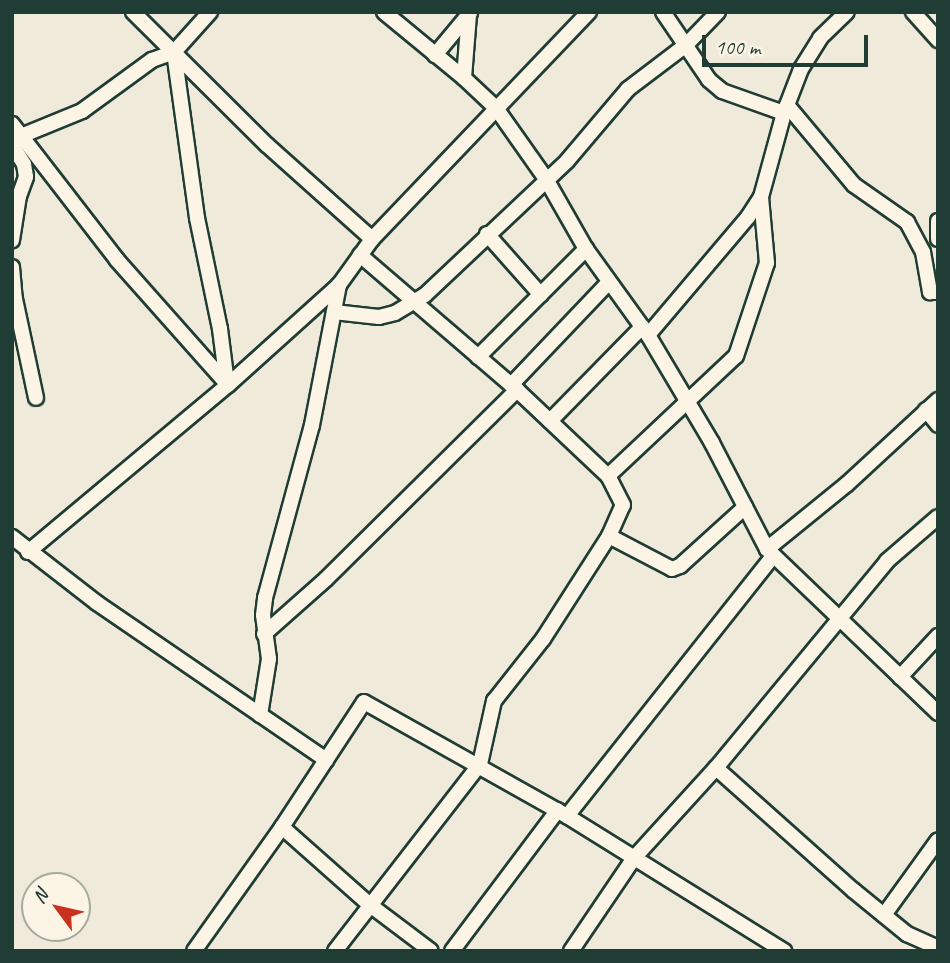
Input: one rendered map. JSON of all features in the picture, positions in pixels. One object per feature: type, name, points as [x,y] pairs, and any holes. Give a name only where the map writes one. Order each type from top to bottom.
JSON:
[{"type":"street","points":[[133,12],[267,145],[372,239]]},
{"type":"street","points":[[14,137],[82,111],[152,60],[174,52],[210,12]]},
{"type":"street","points":[[384,12],[496,108],[546,179],[586,250],[645,331],[687,399],[770,552],[938,713]]},
{"type":"street","points":[[29,551],[228,385],[339,285],[372,239],[589,12]]},
{"type":"street","points":[[663,12],[709,80],[722,92],[786,109],[854,186],[907,222],[923,251],[930,292],[938,292]]},
{"type":"street","points":[[334,312],[379,317],[425,295],[567,161],[628,89],[686,45],[718,12]]},
{"type":"street","points":[[608,476],[687,399],[707,386],[732,362],[767,263],[761,197],[786,109],[816,43],[847,12]]},
{"type":"street","points":[[913,12],[938,40]]},
{"type":"street","points":[[435,55],[470,14]]},
{"type":"street","points":[[464,78],[470,14]]},
{"type":"street","points":[[174,52],[197,218],[220,328],[228,385]]},
{"type":"street","points":[[12,240],[19,196],[26,177],[14,137]]},
{"type":"street","points":[[14,137],[117,260],[228,385]]},
{"type":"street","points":[[550,421],[645,331],[761,197]]},
{"type":"street","points":[[938,221],[938,239]]},
{"type":"street","points":[[488,234],[541,295]]},
{"type":"street","points":[[478,357],[586,250]]},
{"type":"street","points":[[335,951],[480,764],[494,701],[542,639],[609,536],[623,505],[617,487],[608,476],[550,421],[359,255]]},
{"type":"street","points":[[12,267],[15,299],[36,398]]},
{"type":"street","points":[[264,634],[326,579],[514,387],[610,282]]},
{"type":"street","points":[[260,715],[269,659],[264,634],[265,598],[312,425],[339,285]]},
{"type":"street","points":[[452,951],[770,552],[938,400]]},
{"type":"street","points":[[926,410],[938,425]]},
{"type":"street","points":[[609,536],[672,569],[680,566],[745,506]]},
{"type":"street","points":[[571,951],[634,858],[716,768],[841,620],[887,561],[938,517]]},
{"type":"street","points":[[12,537],[97,603],[326,760]]},
{"type":"street","points":[[900,677],[938,636]]},
{"type":"street","points":[[194,951],[282,827],[364,702],[480,764],[784,951]]},
{"type":"street","points":[[716,768],[884,915],[918,941],[938,948]]},
{"type":"street","points":[[282,827],[370,905],[431,951]]},
{"type":"street","points":[[884,915],[938,840]]}]
